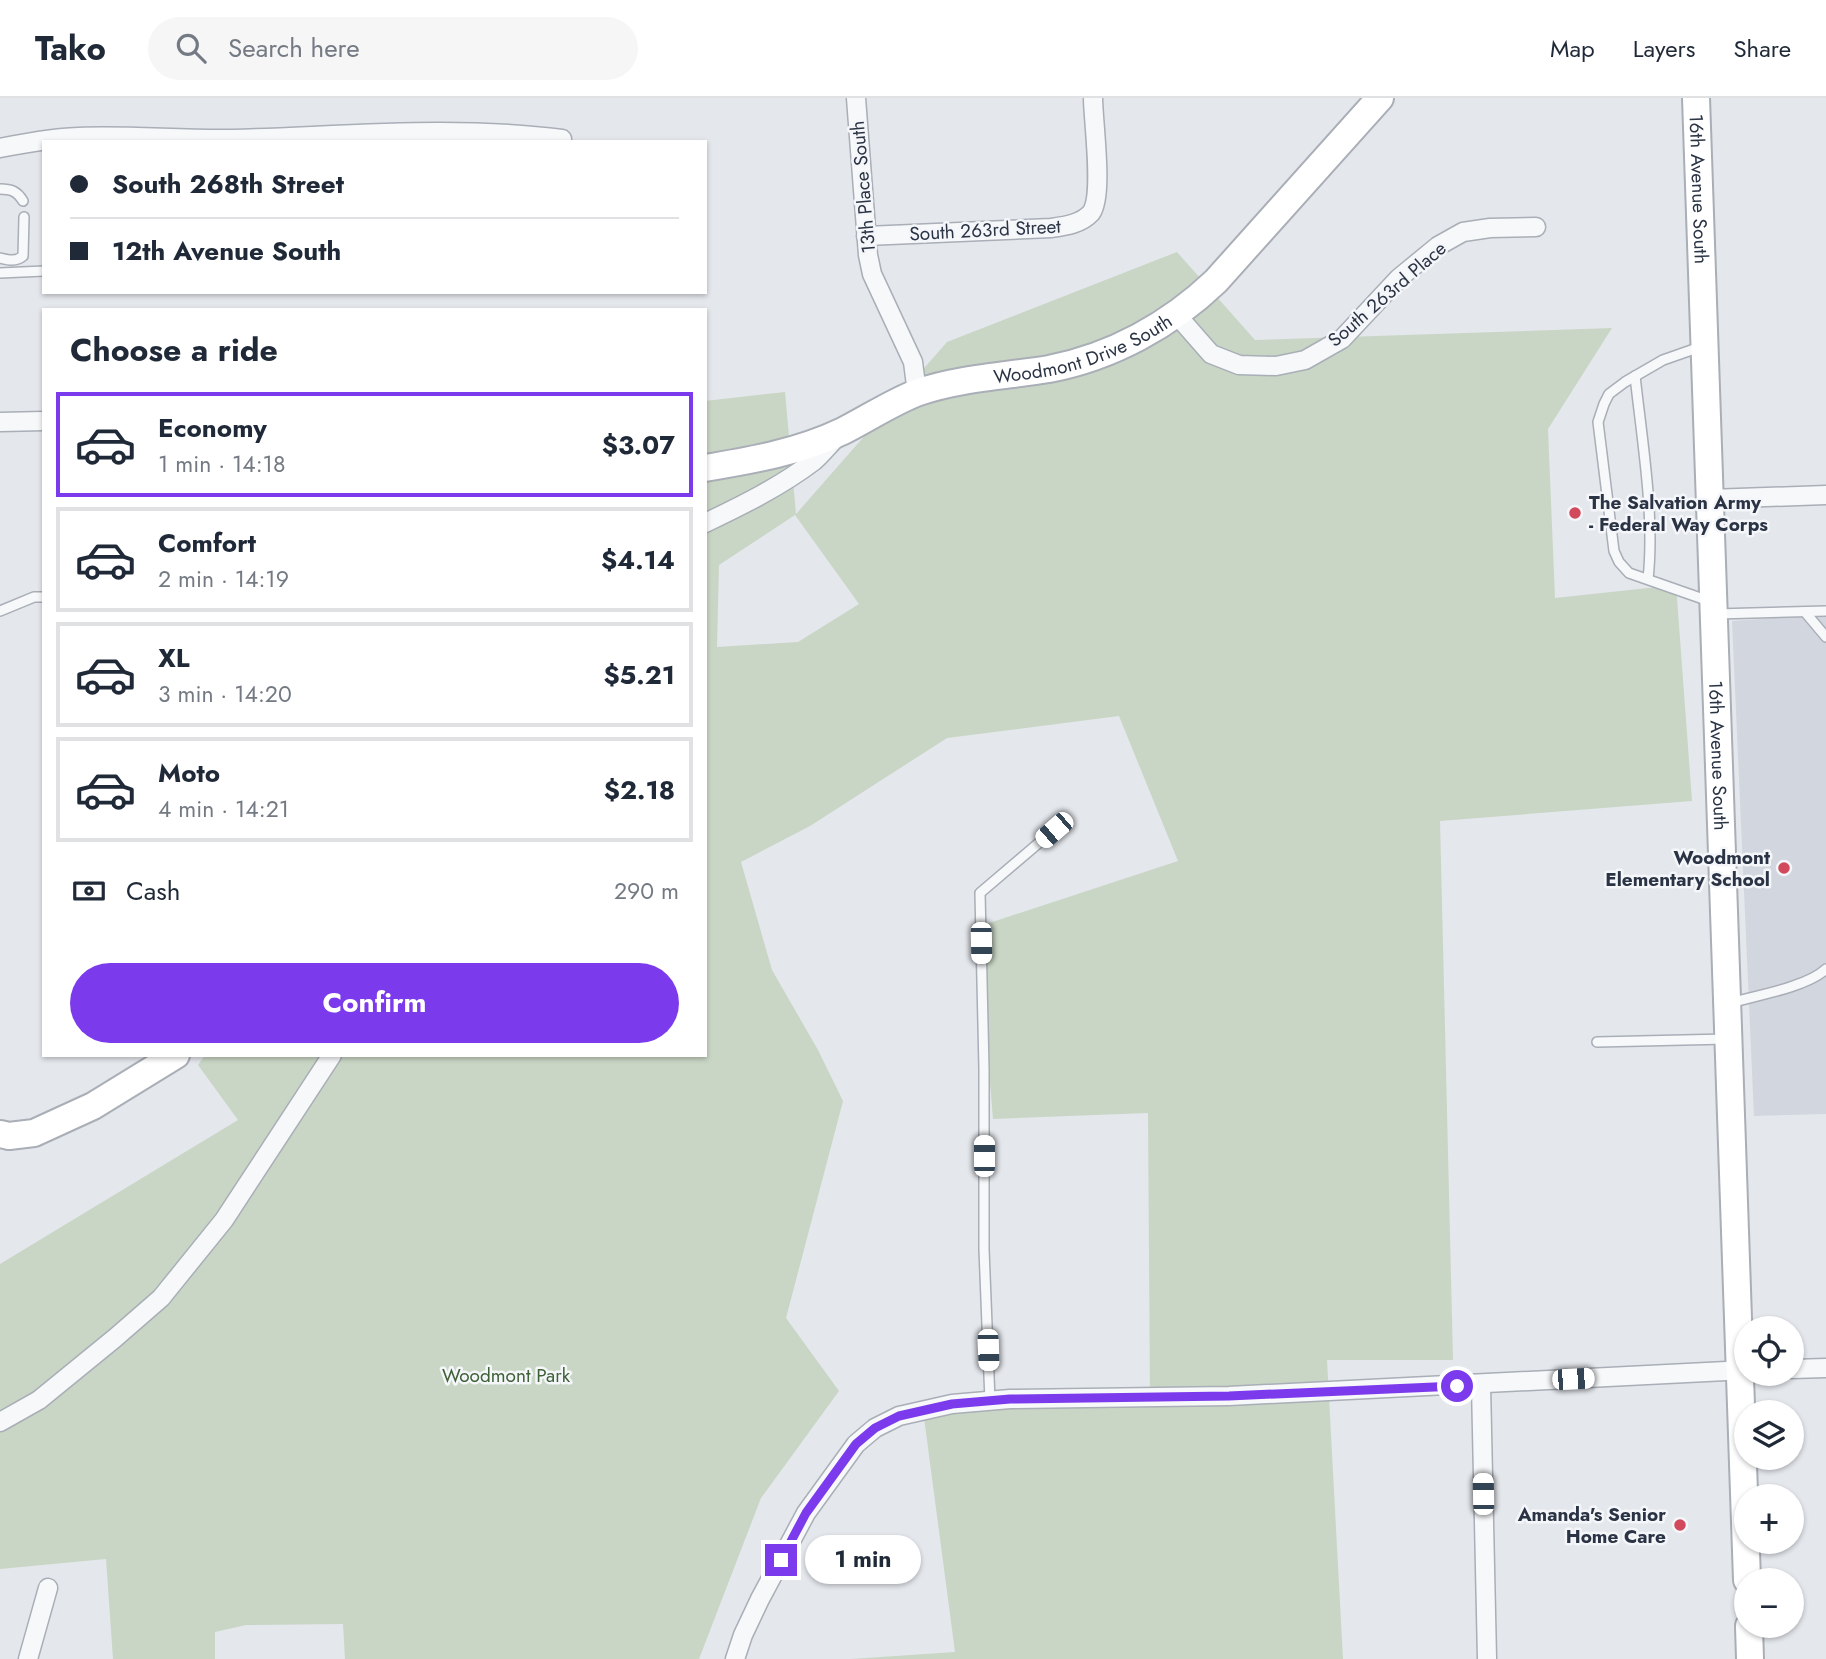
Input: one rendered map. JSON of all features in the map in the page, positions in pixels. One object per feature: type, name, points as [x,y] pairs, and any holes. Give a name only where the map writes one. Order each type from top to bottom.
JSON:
[{"type":"main road","name":"Woodmont Drive South","points":[[707,468],[801,449],[917,393],[943,386],[1053,368],[1122,346],[1176,314],[1216,281],[1380,98]]},
{"type":"main road","name":"16th Avenue South","points":[[1696,98],[1741,1316]]},
{"type":"main road","points":[[3,1136],[34,1133],[93,1106],[173,1057]]},
{"type":"main road","name":"16th Avenue South","points":[[1743,1386],[1747,1568]]},
{"type":"main road","points":[[1749,1638],[1750,1659]]},
{"type":"street","name":"13th Place South","points":[[856,98],[868,255],[872,274],[913,362],[917,393]]},
{"type":"street","name":"South 263rd Street","points":[[866,236],[1062,226],[1083,219],[1096,203],[1093,98]]},
{"type":"street","points":[[49,140],[79,137],[229,139],[376,132],[531,135],[562,139]]},
{"type":"street","points":[[0,148],[42,141]]},
{"type":"street","name":"South 263rd Place","points":[[1176,314],[1211,354],[1239,365],[1276,366],[1305,360],[1342,339],[1399,278],[1438,246],[1463,232],[1536,226]]},
{"type":"street","points":[[0,422],[42,421]]},
{"type":"street","points":[[707,522],[741,506],[816,459],[841,432]]},
{"type":"street","points":[[1710,499],[1826,495]]},
{"type":"street","points":[[0,1422],[39,1400],[161,1298],[224,1220],[331,1057]]},
{"type":"street","points":[[1804,1369],[1826,1368]]},
{"type":"street","points":[[735,1659],[760,1599],[806,1513],[856,1444],[875,1428],[899,1416],[952,1404],[1010,1399],[1229,1396],[1734,1371]]},
{"type":"street","points":[[1480,1385],[1487,1659]]},
{"type":"street","points":[[27,1659],[48,1588]]},
{"type":"lane","points":[[0,189],[10,189],[19,194],[23,201]]},
{"type":"lane","points":[[0,258],[10,260],[23,256],[24,217]]},
{"type":"lane","points":[[0,273],[42,271]]},
{"type":"lane","points":[[1705,346],[1663,360],[1609,394],[1598,422],[1614,551],[1619,562],[1629,573],[1714,608],[1826,611]]},
{"type":"lane","points":[[1635,376],[1647,485],[1650,558],[1648,579]]},
{"type":"lane","points":[[0,611],[34,597],[42,597]]},
{"type":"lane","points":[[1805,612],[1826,637]]},
{"type":"lane","points":[[990,1401],[984,1249],[980,893],[1054,830]]},
{"type":"lane","points":[[1728,1004],[1804,982],[1826,969]]},
{"type":"lane","points":[[1597,1042],[1729,1039]]},
{"type":"shaded area","name":"Woodmont Elementary School","points":[[1826,614],[1826,1114],[1754,1116],[1732,621]]},
{"type":"green space","name":"Woodmont Park","points":[[1177,252],[1255,340],[1612,328],[1548,429],[1555,598],[1676,585],[1692,801],[1440,821],[1453,1360],[1327,1360],[1343,1659],[851,1659],[955,1652],[923,1410],[1150,1397],[1148,1113],[993,1119],[977,927],[1178,861],[1119,716],[947,738],[810,826],[741,862],[772,970],[818,1050],[843,1101],[786,1318],[839,1391],[761,1498],[699,1659],[345,1659],[343,1624],[246,1625],[215,1632],[215,1659],[113,1659],[106,1559],[0,1569],[0,1264],[238,1120],[198,1065],[204,1057],[707,1057],[707,401],[785,392],[796,514],[947,342]],"holes":[[[795,515],[859,604],[798,642],[717,647],[719,565]]]},
{"type":"place","name":"The Salvation Army - Federal Way Corps","points":[[1575,513]]},
{"type":"place","name":"Woodmont Elementary School","points":[[1784,868]]},
{"type":"place","name":"Amanda's Senior Home Care","points":[[1680,1525]]},
{"type":"route","points":[[781,1560],[806,1513],[856,1444],[875,1428],[899,1416],[952,1404],[1010,1399],[1229,1396],[1457,1386]]}]
